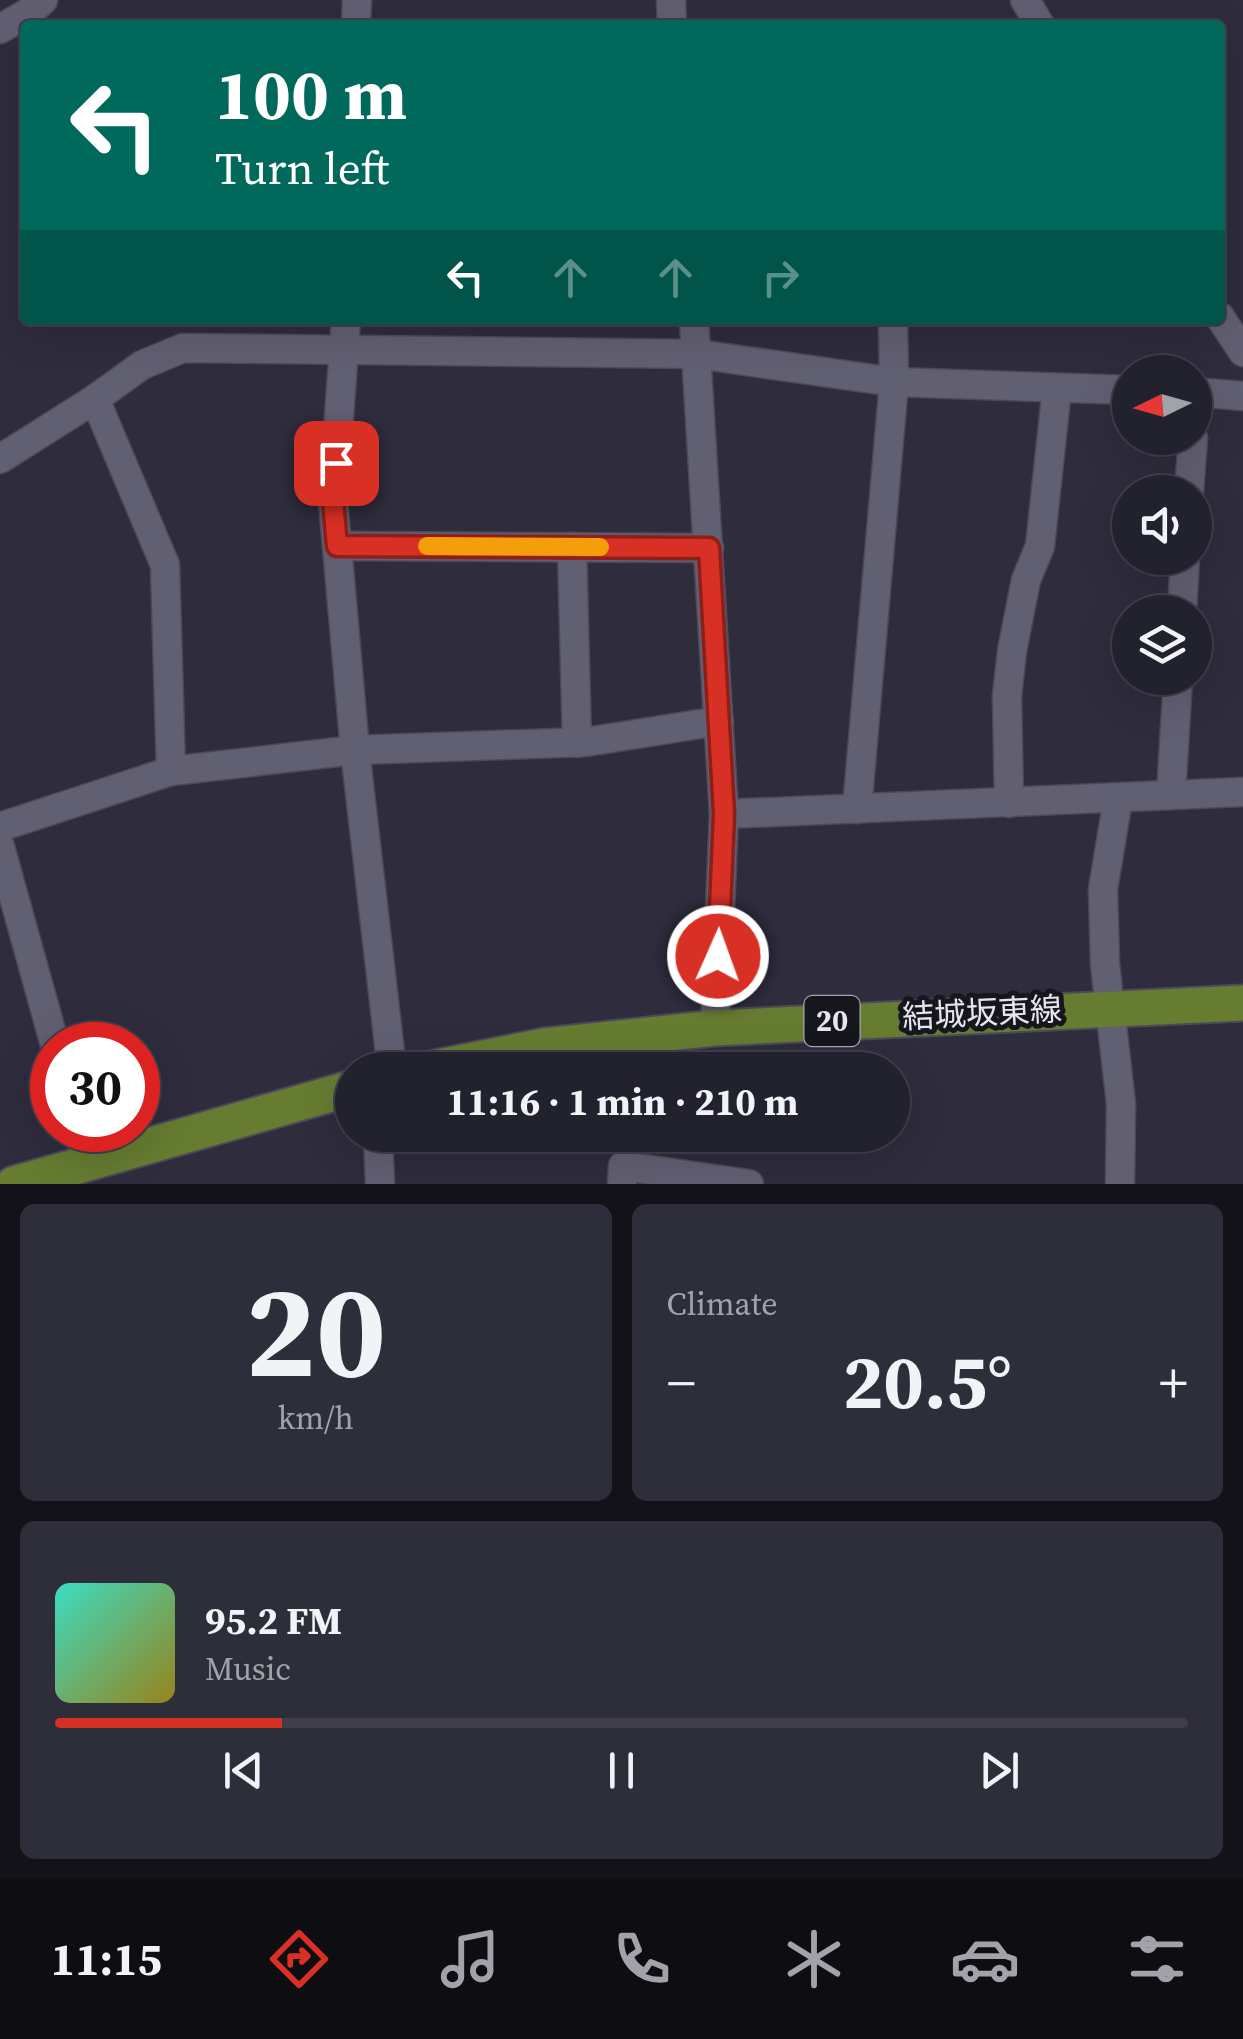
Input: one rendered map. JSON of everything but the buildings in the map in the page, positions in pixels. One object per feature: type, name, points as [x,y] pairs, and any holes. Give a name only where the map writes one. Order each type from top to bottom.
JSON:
[{"type":"main road","name":"結城坂東線","points":[[514,1052],[715,1028],[1243,1004]]},
{"type":"main road","points":[[14,1184],[72,1162],[335,1092]]},
{"type":"street","points":[[0,30],[43,0]]},
{"type":"street","points":[[694,325],[724,814],[715,1028]]},
{"type":"street","points":[[857,809],[894,382],[892,325]]},
{"type":"street","points":[[1225,325],[1243,352]]},
{"type":"street","points":[[346,334],[333,501],[390,1052]]},
{"type":"street","points":[[0,459],[142,365],[183,348],[346,334],[697,354],[894,382],[1112,390]]},
{"type":"street","points":[[1009,803],[1007,696],[1012,651],[1026,580],[1040,546],[1057,388]]},
{"type":"street","points":[[1212,393],[1243,396]]},
{"type":"street","points":[[95,399],[165,565],[171,771]]},
{"type":"street","points":[[337,546],[709,548]]},
{"type":"street","points":[[572,547],[578,743]]},
{"type":"street","points":[[1171,795],[1177,695]]},
{"type":"street","points":[[0,827],[171,771],[356,750],[578,743],[720,721]]},
{"type":"street","points":[[724,814],[1243,792]]},
{"type":"street","points":[[1118,799],[1104,889],[1105,964],[1121,1104],[1120,1184]]},
{"type":"street","points":[[0,847],[49,1022]]},
{"type":"street","points":[[379,1152],[380,1184]]},
{"type":"street","points":[[622,1184],[623,1166],[749,1184]]},
{"type":"slow traffic","points":[[427,546],[600,547]]},
{"type":"route","points":[[336,463],[333,501],[337,546],[709,548],[724,814],[718,956]]}]
